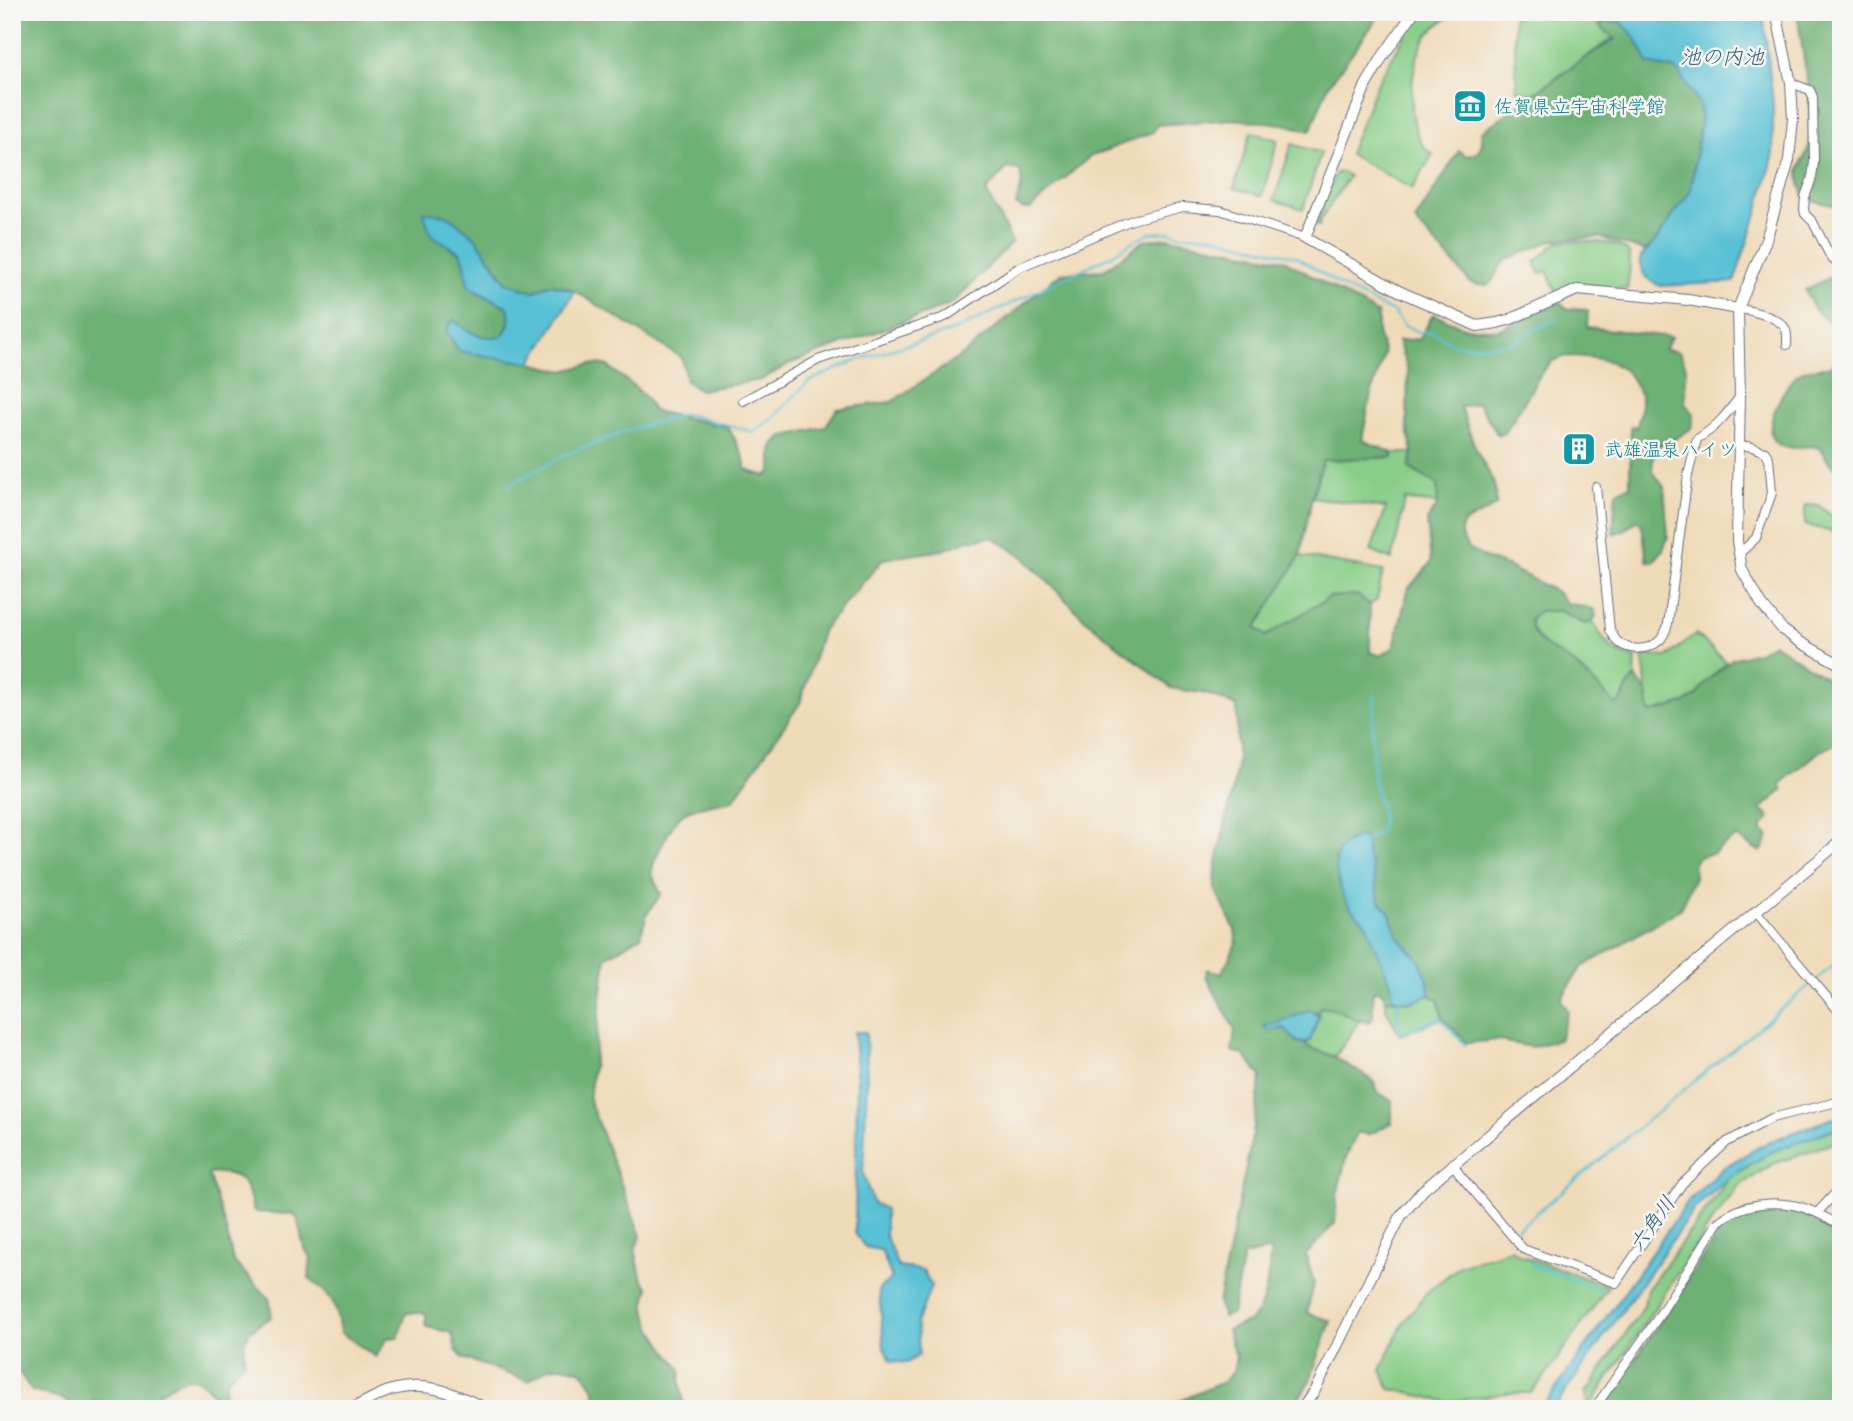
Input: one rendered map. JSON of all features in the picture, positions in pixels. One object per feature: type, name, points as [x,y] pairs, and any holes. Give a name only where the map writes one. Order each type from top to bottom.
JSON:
[{"type":"street","points":[[1305,238],[1366,85],[1414,12]]},
{"type":"street","points":[[1776,12],[1791,83],[1793,118],[1790,160],[1766,240],[1738,309],[1740,396],[1737,541],[1742,569],[1762,605],[1783,630],[1841,665]]},
{"type":"street","points":[[1791,83],[1810,90],[1813,97],[1814,162],[1805,197],[1805,214],[1813,222],[1830,258],[1841,266]]},
{"type":"street","points":[[743,401],[818,360],[944,317],[1018,268],[1132,220],[1183,207],[1220,210],[1305,238],[1399,291],[1477,326],[1511,318],[1577,290],[1688,300],[1750,310],[1781,323],[1787,331],[1787,345]]},
{"type":"street","points":[[1596,487],[1610,630],[1616,640],[1625,646],[1636,649],[1647,647],[1658,643],[1668,624],[1688,475],[1698,439],[1719,423],[1740,396]]},
{"type":"street","points":[[1738,445],[1765,452],[1769,458],[1772,493],[1756,538],[1739,554]]},
{"type":"street","points":[[1302,1409],[1315,1390],[1401,1216],[1423,1190],[1841,841]]},
{"type":"street","points":[[1755,911],[1841,1014]]},
{"type":"street","points":[[1453,1163],[1460,1175],[1523,1249],[1616,1283],[1682,1184],[1727,1142],[1772,1118],[1841,1101]]},
{"type":"street","points":[[1816,1213],[1841,1187]]},
{"type":"street","points":[[1594,1409],[1657,1319],[1718,1222],[1729,1213],[1758,1205],[1788,1204],[1816,1213],[1841,1226]]},
{"type":"street","points":[[351,1409],[392,1390],[422,1387],[451,1392],[487,1409]]},
{"type":"green space","points":[[12,12],[1382,12],[1328,86],[1310,131],[1284,124],[1233,119],[1157,125],[1153,132],[1089,157],[1030,209],[1022,209],[1016,205],[1022,183],[1020,170],[1007,168],[986,191],[1012,242],[954,302],[789,364],[761,380],[700,390],[686,381],[682,358],[570,288],[551,284],[532,292],[506,282],[475,237],[449,247],[460,252],[465,263],[466,276],[475,291],[508,307],[509,319],[502,336],[494,337],[476,334],[453,321],[459,351],[564,371],[591,364],[606,365],[635,387],[646,398],[653,411],[728,427],[743,455],[746,469],[767,476],[772,470],[772,446],[781,437],[825,427],[837,409],[891,402],[964,354],[1061,273],[1104,270],[1145,240],[1169,238],[1284,260],[1378,314],[1378,333],[1384,354],[1370,398],[1362,440],[1393,453],[1393,457],[1323,460],[1300,556],[1256,628],[1266,636],[1330,597],[1357,595],[1370,605],[1370,652],[1381,656],[1394,647],[1408,589],[1431,563],[1427,521],[1438,504],[1437,484],[1409,468],[1413,453],[1407,425],[1408,371],[1398,341],[1420,339],[1433,314],[1463,327],[1498,330],[1560,302],[1567,309],[1588,310],[1587,327],[1671,337],[1664,350],[1679,352],[1686,367],[1685,403],[1694,413],[1692,428],[1654,449],[1652,470],[1664,487],[1668,536],[1663,550],[1653,562],[1647,561],[1642,525],[1637,520],[1626,529],[1613,534],[1616,492],[1630,486],[1631,426],[1637,427],[1641,395],[1627,372],[1609,361],[1566,356],[1552,361],[1542,372],[1505,433],[1498,435],[1478,403],[1460,407],[1476,449],[1493,482],[1496,497],[1496,506],[1464,523],[1461,536],[1468,548],[1557,592],[1566,603],[1594,609],[1596,616],[1592,622],[1585,624],[1560,611],[1539,611],[1530,620],[1532,629],[1541,642],[1576,666],[1616,705],[1635,677],[1647,692],[1650,713],[1685,703],[1697,695],[1705,683],[1732,659],[1761,651],[1773,643],[1841,688],[1841,741],[1820,751],[1780,784],[1783,790],[1761,809],[1770,818],[1761,828],[1769,837],[1761,852],[1736,837],[1713,853],[1698,857],[1694,863],[1694,877],[1680,909],[1581,968],[1561,999],[1568,1011],[1559,1040],[1531,1047],[1496,1040],[1467,1043],[1443,1018],[1438,999],[1430,995],[1427,977],[1419,960],[1398,937],[1389,912],[1379,900],[1367,855],[1367,840],[1361,836],[1348,841],[1338,851],[1348,905],[1368,925],[1391,984],[1394,999],[1386,999],[1381,991],[1373,991],[1373,1017],[1370,1022],[1359,1021],[1340,1011],[1321,1007],[1317,1013],[1309,1010],[1265,1026],[1270,1030],[1284,1028],[1297,1042],[1335,1057],[1375,1082],[1376,1091],[1392,1101],[1392,1123],[1368,1135],[1358,1132],[1347,1154],[1337,1195],[1335,1223],[1306,1255],[1314,1283],[1307,1313],[1331,1321],[1309,1383],[1291,1409],[1162,1409],[1223,1382],[1233,1372],[1236,1358],[1227,1330],[1248,1322],[1260,1309],[1266,1289],[1271,1250],[1243,1256],[1232,1314],[1223,1317],[1218,1303],[1253,1133],[1261,1076],[1244,1055],[1232,1051],[1235,1030],[1206,976],[1207,969],[1221,974],[1237,943],[1235,930],[1215,888],[1216,867],[1237,768],[1237,706],[1207,694],[1171,688],[1088,622],[1022,556],[992,537],[969,540],[943,550],[883,559],[823,629],[800,703],[733,800],[692,809],[677,819],[652,869],[661,894],[646,916],[641,936],[606,957],[589,1100],[641,1236],[635,1249],[641,1277],[649,1288],[646,1310],[649,1320],[660,1342],[681,1369],[680,1383],[684,1404],[698,1409],[596,1409],[595,1390],[580,1370],[563,1366],[549,1368],[528,1381],[463,1358],[456,1350],[452,1333],[428,1327],[426,1313],[406,1313],[398,1337],[387,1338],[376,1357],[340,1332],[332,1301],[309,1278],[311,1257],[304,1248],[297,1217],[291,1214],[256,1212],[245,1184],[235,1176],[219,1173],[208,1174],[226,1229],[233,1261],[269,1298],[272,1317],[249,1333],[244,1344],[245,1360],[226,1381],[225,1393],[221,1398],[214,1396],[201,1381],[189,1378],[159,1393],[159,1405],[155,1409],[112,1409],[94,1400],[81,1409],[60,1398],[32,1391],[19,1372],[12,1372]]},
{"type":"green space","points":[[1418,12],[1456,12],[1430,32],[1423,43],[1414,72],[1414,122],[1424,147],[1433,154],[1412,189],[1349,154],[1375,88]]},
{"type":"green space","points":[[1513,12],[1598,12],[1606,22],[1599,26],[1614,37],[1533,94],[1517,90]]},
{"type":"green space","points":[[1797,12],[1841,12],[1841,207],[1810,200],[1804,196],[1800,183],[1799,169],[1810,145],[1809,93]]},
{"type":"green space","points":[[1615,21],[1622,23],[1632,32],[1648,64],[1677,70],[1700,105],[1701,117],[1691,190],[1655,242],[1645,251],[1599,237],[1553,240],[1506,260],[1488,285],[1471,283],[1415,221],[1459,151],[1467,156],[1477,153],[1482,144],[1481,132],[1615,39],[1599,25]]},
{"type":"green space","points":[[1251,132],[1278,140],[1262,196],[1234,188]]},
{"type":"green space","points":[[1292,144],[1321,153],[1303,209],[1274,200]]},
{"type":"green space","points":[[1343,172],[1349,176],[1319,226],[1315,225],[1336,173]]},
{"type":"green space","points":[[1557,242],[1607,243],[1625,249],[1630,261],[1627,289],[1584,285],[1557,293],[1547,271],[1540,273],[1535,262]]},
{"type":"green space","points":[[1837,274],[1841,275],[1841,473],[1829,462],[1822,449],[1811,446],[1780,446],[1771,436],[1773,417],[1788,385],[1799,373],[1831,366],[1836,360],[1837,339],[1832,325],[1814,309],[1805,290]]},
{"type":"green space","points":[[1393,453],[1413,453],[1409,468],[1437,484],[1438,504],[1405,500],[1392,560],[1371,551],[1386,508],[1312,497],[1323,460],[1392,457]]},
{"type":"green space","points":[[1805,505],[1820,506],[1841,521],[1841,534],[1805,525]]},
{"type":"green space","points":[[1300,556],[1383,571],[1377,600],[1370,605],[1357,595],[1331,597],[1266,636],[1256,628]]},
{"type":"green space","points":[[1539,611],[1560,611],[1585,624],[1592,622],[1614,650],[1636,657],[1635,677],[1616,706],[1576,666],[1535,636],[1529,620]]},
{"type":"green space","points":[[1696,634],[1727,663],[1705,683],[1697,695],[1685,703],[1649,713],[1643,655],[1667,657]]},
{"type":"green space","points":[[1430,995],[1438,999],[1443,1018],[1400,1035],[1386,1009],[1386,999],[1411,1002]]},
{"type":"green space","points":[[1321,1007],[1340,1011],[1359,1021],[1335,1057],[1304,1043],[1308,1043]]},
{"type":"green space","points":[[1834,1129],[1841,1129],[1841,1142],[1773,1164],[1738,1187],[1713,1220],[1589,1408],[1586,1393],[1644,1306],[1647,1290],[1730,1177],[1771,1152]]},
{"type":"green space","points":[[1775,1208],[1807,1213],[1841,1235],[1841,1402],[1831,1409],[1603,1409],[1723,1226],[1745,1212]]},
{"type":"green space","points":[[1511,1249],[1522,1256],[1608,1286],[1531,1393],[1505,1393],[1449,1402],[1390,1389],[1381,1370],[1402,1325],[1427,1292],[1460,1266]]},
{"type":"water","name":"池の内池","points":[[1598,12],[1763,12],[1773,104],[1773,158],[1734,282],[1661,286],[1647,278],[1643,272],[1641,257],[1655,242],[1691,190],[1701,117],[1700,105],[1677,70],[1648,64],[1626,27],[1621,22],[1606,22]]},
{"type":"water","points":[[423,212],[447,215],[475,237],[506,282],[532,292],[551,284],[575,291],[531,363],[459,351],[446,330],[453,320],[476,334],[502,336],[509,322],[508,307],[469,287],[465,263],[460,252],[431,235]]},
{"type":"water","points":[[1361,836],[1367,840],[1367,855],[1379,900],[1389,912],[1398,937],[1419,960],[1427,977],[1430,995],[1411,1002],[1394,999],[1391,984],[1367,925],[1350,907],[1340,888],[1337,856],[1346,843]]},
{"type":"water","points":[[1310,1010],[1319,1015],[1310,1041],[1306,1043],[1293,1038],[1284,1028],[1264,1028],[1264,1026]]},
{"type":"water","points":[[854,1032],[866,1032],[863,1173],[873,1203],[885,1209],[885,1234],[898,1267],[923,1270],[931,1286],[917,1323],[919,1355],[907,1363],[891,1361],[884,1347],[879,1289],[892,1278],[881,1250],[865,1247],[855,1233],[857,1081]]},
{"type":"water","points":[[1833,1118],[1841,1118],[1841,1129],[1833,1129],[1771,1152],[1730,1177],[1695,1208],[1553,1409],[1539,1409],[1689,1200],[1724,1167],[1768,1142]]},
{"type":"waterway","points":[[509,485],[562,456],[635,428],[685,414],[754,432],[775,416],[808,382],[858,360],[956,330],[1110,256],[1150,233],[1212,236],[1297,257],[1346,289],[1395,313],[1403,325],[1419,332],[1433,332],[1454,344],[1511,344],[1556,319]]},
{"type":"waterway","points":[[1367,840],[1380,831],[1382,823],[1372,756],[1375,695]]},
{"type":"waterway","points":[[1516,1230],[1841,959]]},
{"type":"waterway","points":[[1400,1000],[1396,1013],[1402,1033],[1440,1018],[1465,1045]]},
{"type":"waterway","points":[[1531,1264],[1602,1291]]},
{"type":"place","name":"佐賀県立宇宙科学館","points":[[1470,106]]},
{"type":"place","name":"武雄温泉ハイツ","points":[[1579,449]]},
{"type":"water label","name":"六角川","points":[[1652,1224]]}]
